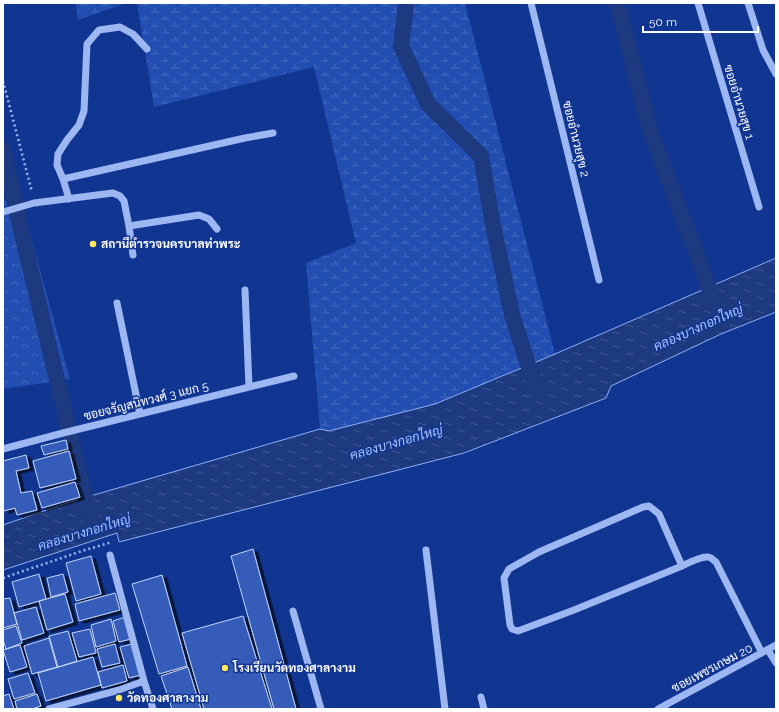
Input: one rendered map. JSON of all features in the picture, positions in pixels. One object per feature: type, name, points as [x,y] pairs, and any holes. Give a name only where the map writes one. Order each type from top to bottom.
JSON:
[{"type":"street","name":"ซอยอำนวยสุข 2","points":[[531,3],[599,280]]},
{"type":"street","name":"ซอยอำนวยสุข 1","points":[[698,3],[759,207]]},
{"type":"street","points":[[748,3],[762,50],[776,74]]},
{"type":"street","points":[[69,199],[57,164],[58,154],[66,140],[79,125],[84,111],[86,44],[99,30],[120,27],[133,34],[147,50]]},
{"type":"street","points":[[63,179],[273,133]]},
{"type":"street","points":[[3,212],[34,202],[113,193],[120,196],[124,201],[133,255]]},
{"type":"street","points":[[129,226],[199,216],[209,219],[217,229]]},
{"type":"street","points":[[245,290],[249,387]]},
{"type":"street","points":[[117,303],[140,414]]},
{"type":"street","name":"ซอยจรัญสนิทวงศ์ 3 แยก 5","points":[[3,449],[294,376]]},
{"type":"street","points":[[682,566],[658,514],[649,506],[643,507],[539,552],[509,569],[504,578],[510,625],[512,629],[518,631],[707,557],[712,558],[716,562],[765,651],[776,664]]},
{"type":"street","points":[[426,550],[445,709]]},
{"type":"street","points":[[110,555],[153,709]]},
{"type":"street","points":[[293,611],[321,709]]},
{"type":"street","name":"ซอยเพชรเกษม 20","points":[[660,709],[776,645]]},
{"type":"street","points":[[49,709],[119,690],[144,681]]},
{"type":"street","points":[[481,697],[484,709]]},
{"type":"path","points":[[3,81],[34,202]]},
{"type":"path","points":[[3,578],[112,542]]},
{"type":"green space","points":[[76,3],[126,3],[78,20]]},
{"type":"green space","points":[[137,3],[465,3],[555,354],[435,404],[329,431],[320,429],[306,263],[356,243],[314,67],[154,107]]},
{"type":"green space","points":[[22,199],[26,219],[70,379],[3,389],[3,201]]},
{"type":"water","name":"คลองบางกอกใหญ่","points":[[776,258],[776,312],[721,334],[611,386],[606,398],[464,453],[119,542],[117,533],[3,570],[3,525],[70,502],[320,429],[329,431],[435,404],[555,354]]},
{"type":"building","points":[[66,440],[68,449],[44,455],[41,446]]},
{"type":"building","points":[[69,451],[76,479],[40,488],[33,461]]},
{"type":"building","points":[[26,455],[29,468],[16,471],[21,493],[32,491],[37,510],[17,515],[15,508],[4,511],[3,461]]},
{"type":"building","points":[[75,482],[80,497],[42,508],[37,493]]},
{"type":"building","points":[[253,549],[296,709],[274,709],[231,556]]},
{"type":"building","points":[[91,556],[101,594],[76,601],[66,563]]},
{"type":"building","points":[[39,574],[46,599],[19,607],[12,582]]},
{"type":"building","points":[[63,574],[68,592],[51,597],[47,578]]},
{"type":"building","points":[[162,575],[187,666],[159,674],[132,584]]},
{"type":"building","points":[[115,593],[120,610],[79,621],[75,604]]},
{"type":"building","points":[[65,594],[73,622],[47,630],[39,601]]},
{"type":"building","points":[[10,598],[17,624],[3,628],[3,599]]},
{"type":"building","points":[[36,607],[44,633],[22,640],[14,613]]},
{"type":"building","points":[[243,616],[272,709],[204,709],[182,633]]},
{"type":"building","points":[[125,617],[131,639],[119,642],[113,621]]},
{"type":"building","points":[[111,619],[116,641],[96,647],[91,625]]},
{"type":"building","points":[[16,626],[22,643],[6,649],[3,640],[3,630]]},
{"type":"building","points":[[90,629],[96,653],[79,657],[72,633]]},
{"type":"building","points":[[68,631],[77,661],[58,667],[49,636]]},
{"type":"building","points":[[49,638],[57,667],[32,674],[24,646]]},
{"type":"building","points":[[115,644],[120,663],[102,667],[97,649]]},
{"type":"building","points":[[132,644],[141,675],[129,678],[120,647]]},
{"type":"building","points":[[20,645],[27,667],[10,672],[3,650]]},
{"type":"building","points":[[93,657],[101,685],[46,701],[38,673]]},
{"type":"building","points":[[123,665],[127,681],[102,688],[98,672]]},
{"type":"building","points":[[188,667],[201,709],[172,709],[161,676]]},
{"type":"building","points":[[28,673],[35,693],[14,699],[8,679]]},
{"type":"building","points":[[9,694],[14,709],[3,709],[3,696]]},
{"type":"building","points":[[37,694],[41,706],[32,709],[17,709],[15,701]]},
{"type":"waterway","points":[[406,3],[401,46],[428,104],[481,156],[493,225],[512,315],[535,386]]},
{"type":"waterway","name":"คลองบางกอกใหญ่","points":[[617,3],[651,133],[716,307]]},
{"type":"waterway","name":"คลองบางกอกใหญ่","points":[[3,149],[90,517]]},
{"type":"place","name":"สถานีตำรวจนครบาลท่าพระ","points":[[93,244]]},
{"type":"place","name":"โรงเรียนวัดทองศาลางาม","points":[[225,668]]},
{"type":"place","name":"วัดทองศาลางาม","points":[[119,698]]}]
